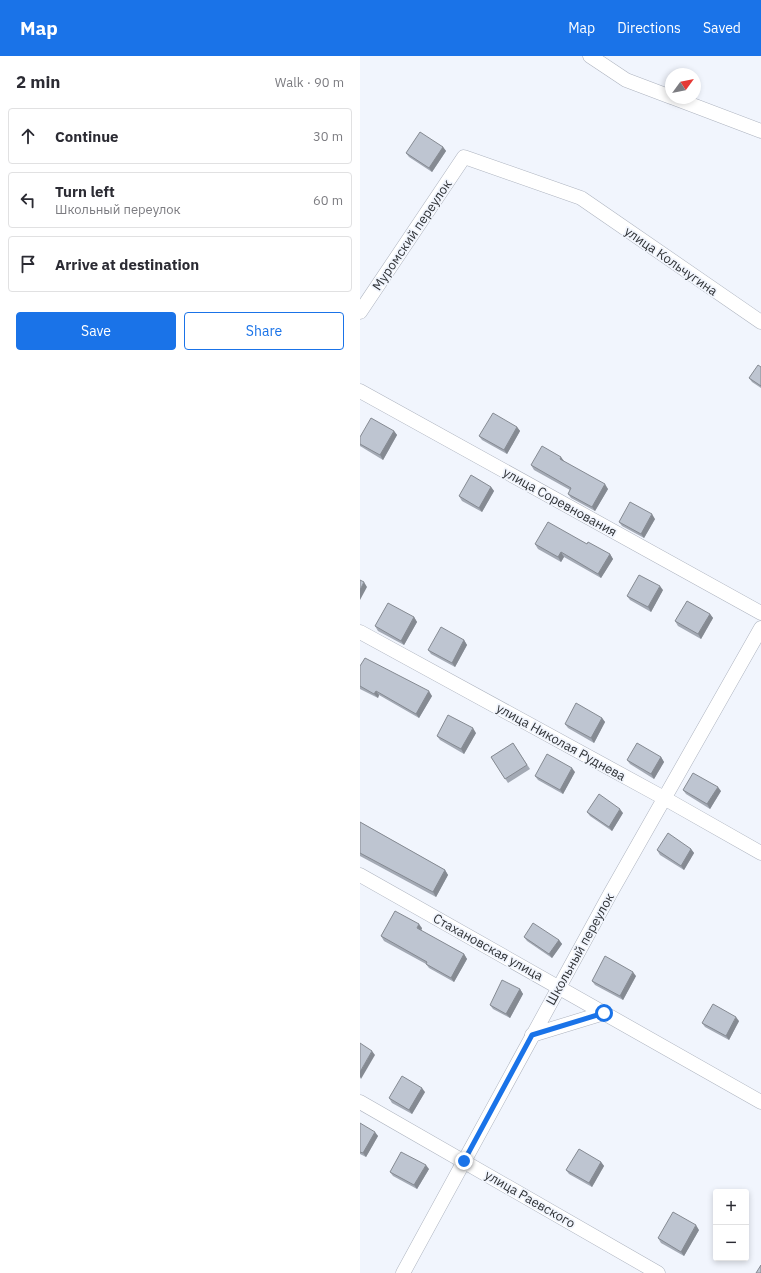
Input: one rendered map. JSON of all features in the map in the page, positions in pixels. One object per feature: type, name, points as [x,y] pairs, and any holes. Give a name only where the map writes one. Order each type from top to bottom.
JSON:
[{"type":"street","points":[[590,56],[626,80],[665,95]]},
{"type":"street","points":[[688,104],[761,131]]},
{"type":"street","name":"улица Кольчугина","points":[[464,157],[581,198],[761,322]]},
{"type":"street","name":"Муромский переулок","points":[[360,312],[464,157]]},
{"type":"street","name":"улица Соревнования","points":[[360,391],[761,613]]},
{"type":"street","name":"Школьный переулок","points":[[403,1273],[558,987],[761,628]]},
{"type":"street","name":"улица Николая Руднева","points":[[360,632],[664,798],[761,853]]},
{"type":"street","name":"Стахановская улица","points":[[360,875],[761,1102]]},
{"type":"street","points":[[532,1035],[604,1013]]},
{"type":"street","name":"улица Раевского","points":[[360,1102],[658,1273]]},
{"type":"building","points":[[420,132],[443,147],[429,168],[406,153]]},
{"type":"building","points":[[758,365],[761,367],[761,386],[749,378]]},
{"type":"building","points":[[493,413],[517,427],[504,450],[479,436]]},
{"type":"building","points":[[371,418],[394,431],[380,455],[360,444],[360,437]]},
{"type":"building","points":[[542,446],[561,457],[560,459],[605,484],[592,507],[568,494],[571,488],[531,465]]},
{"type":"building","points":[[471,475],[491,487],[479,508],[459,496]]},
{"type":"building","points":[[630,502],[652,514],[641,534],[619,522]]},
{"type":"building","points":[[548,522],[587,544],[588,542],[610,554],[598,574],[561,552],[558,557],[535,544]]},
{"type":"building","points":[[639,575],[660,586],[648,607],[627,596]]},
{"type":"building","points":[[360,580],[364,582],[360,590]]},
{"type":"building","points":[[687,601],[710,614],[698,634],[675,621]]},
{"type":"building","points":[[388,603],[414,617],[401,641],[375,626]]},
{"type":"building","points":[[441,627],[464,640],[452,663],[428,650]]},
{"type":"building","points":[[365,658],[429,691],[416,714],[376,691],[374,694],[360,686],[360,666]]},
{"type":"building","points":[[576,703],[602,718],[591,738],[565,724]]},
{"type":"building","points":[[448,715],[473,728],[461,749],[437,736]]},
{"type":"building","points":[[513,743],[527,765],[505,779],[491,757]]},
{"type":"building","points":[[637,743],[661,757],[651,774],[627,760]]},
{"type":"building","points":[[547,754],[572,768],[560,790],[535,776]]},
{"type":"building","points":[[693,773],[718,787],[707,804],[683,790]]},
{"type":"building","points":[[599,794],[620,809],[609,827],[587,812]]},
{"type":"building","points":[[360,822],[445,870],[433,892],[360,853]]},
{"type":"building","points":[[668,833],[691,849],[681,866],[657,850]]},
{"type":"building","points":[[395,911],[419,924],[417,928],[464,954],[451,978],[426,964],[427,962],[381,936]]},
{"type":"building","points":[[533,923],[559,940],[549,954],[524,937]]},
{"type":"building","points":[[605,956],[633,972],[620,996],[592,981]]},
{"type":"building","points":[[502,980],[520,989],[506,1014],[490,1005]]},
{"type":"building","points":[[713,1004],[736,1017],[726,1036],[702,1023]]},
{"type":"building","points":[[360,1043],[372,1051],[360,1072]]},
{"type":"building","points":[[402,1076],[422,1088],[409,1110],[389,1098]]},
{"type":"building","points":[[360,1123],[375,1132],[363,1153],[360,1152]]},
{"type":"building","points":[[579,1149],[601,1162],[589,1183],[566,1170]]},
{"type":"building","points":[[401,1152],[426,1165],[414,1185],[390,1172]]},
{"type":"building","points":[[673,1212],[696,1225],[681,1252],[658,1238]]},
{"type":"building","points":[[761,1265],[761,1273],[756,1273]]},
{"type":"route","points":[[464,1161],[532,1035],[604,1013]]}]
